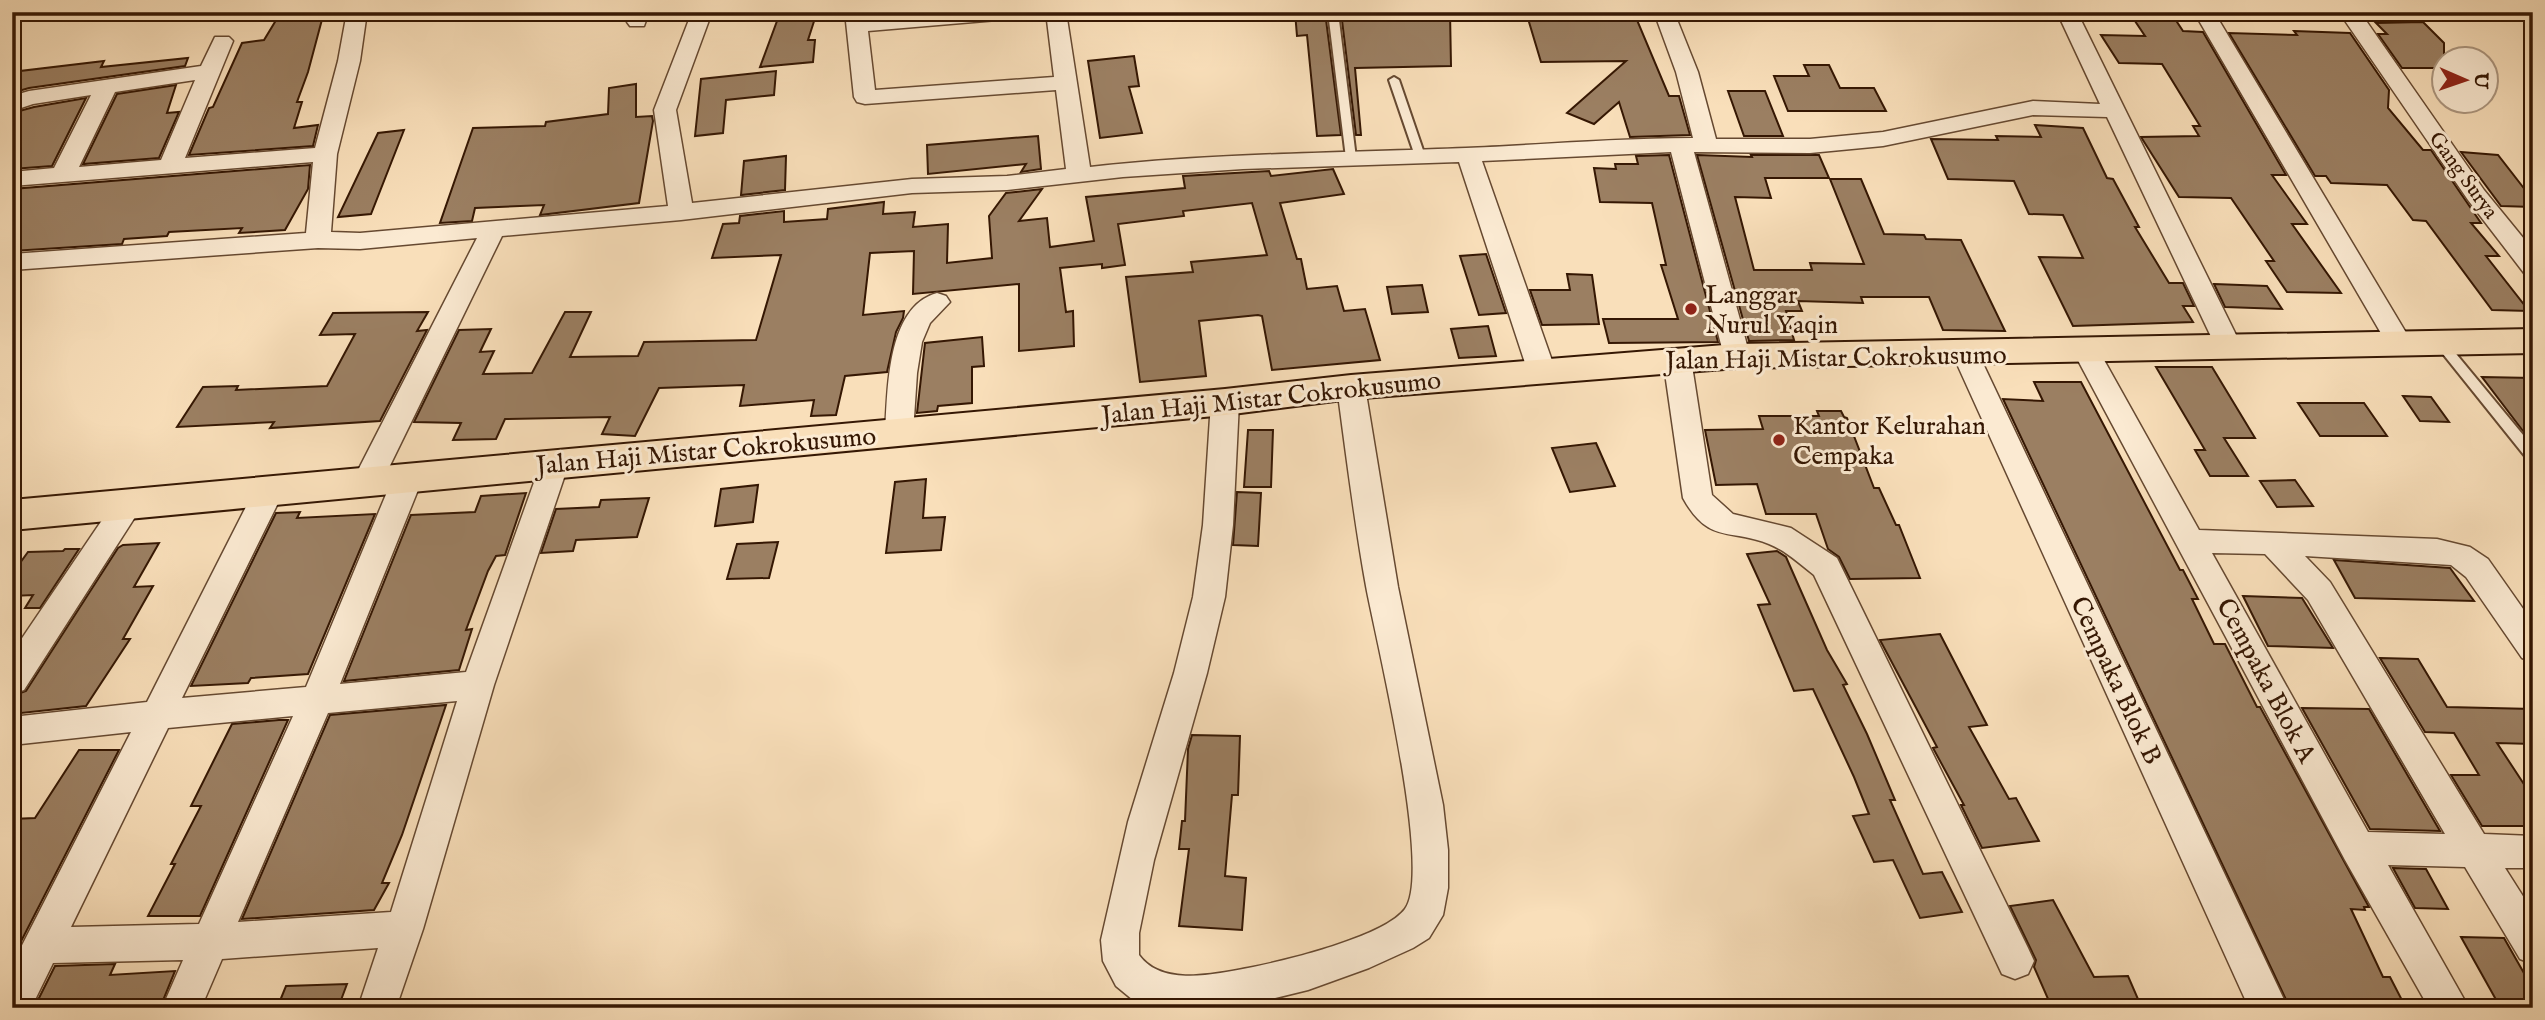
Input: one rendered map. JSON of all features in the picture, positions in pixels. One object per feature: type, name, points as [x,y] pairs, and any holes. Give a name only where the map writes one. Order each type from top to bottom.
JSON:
[{"type":"main road","name":"Jalan Haji Mistar Cokrokusumo","points":[[12,515],[1225,402],[1351,387],[1677,359],[2086,352],[2398,341],[2532,341]]},
{"type":"street","points":[[318,240],[326,154],[344,83],[357,12]]},
{"type":"street","points":[[681,212],[666,110],[702,12]]},
{"type":"street","points":[[1023,12],[855,19],[865,97],[1065,83]]},
{"type":"street","points":[[1056,12],[1079,175]]},
{"type":"street","points":[[1664,12],[1687,72],[1706,144]]},
{"type":"street","points":[[2067,12],[2228,345]]},
{"type":"street","points":[[2204,12],[2398,341]]},
{"type":"street","name":"Gang Surya","points":[[2349,12],[2476,195],[2533,267]]},
{"type":"street","points":[[170,166],[222,41]]},
{"type":"street","points":[[12,104],[29,98],[211,71]]},
{"type":"street","points":[[63,175],[107,86]]},
{"type":"street","points":[[12,262],[318,240],[360,240],[681,212],[912,186],[1007,183],[1243,162],[1468,155],[1680,144],[1810,146],[1852,143],[1884,139],[2034,108],[2117,111]]},
{"type":"street","points":[[1680,144],[1737,356]]},
{"type":"street","points":[[12,179],[326,154]]},
{"type":"street","points":[[1468,155],[1542,372]]},
{"type":"street","points":[[366,484],[494,228]]},
{"type":"street","points":[[899,433],[906,362],[911,340],[920,318],[937,302]]},
{"type":"street","name":"Cempaka Blok A","points":[[2086,352],[2358,848],[2450,1008]]},
{"type":"street","name":"Cempaka Blok B","points":[[1965,353],[2269,1008]]},
{"type":"street","points":[[1677,359],[1698,498],[1705,509],[1721,523],[1734,528],[1777,534],[1826,567],[2015,961]]},
{"type":"street","points":[[1225,402],[1209,596],[1133,869],[1119,948],[1123,967],[1132,978],[1156,991],[1190,994],[1277,981],[1379,947],[1405,934],[1424,916],[1430,889],[1429,836],[1414,742],[1382,588],[1351,387]]},
{"type":"street","points":[[377,1008],[404,929],[478,685],[555,463]]},
{"type":"street","points":[[181,1008],[316,702],[407,480]]},
{"type":"street","points":[[12,1006],[29,964],[268,493]]},
{"type":"street","points":[[12,680],[127,506]]},
{"type":"street","points":[[2192,541],[2437,551],[2459,555],[2477,568],[2533,649]]},
{"type":"street","points":[[2273,543],[2319,591],[2533,946]]},
{"type":"street","points":[[12,731],[478,685]]},
{"type":"street","points":[[2358,848],[2533,852]]},
{"type":"street","points":[[29,964],[209,942],[404,929]]},
{"type":"lane","points":[[1333,12],[1351,158]]},
{"type":"lane","points":[[1394,80],[1420,156]]},
{"type":"lane","points":[[2439,341],[2533,457]]},
{"type":"building","points":[[281,12],[324,12],[297,102],[302,102],[294,128],[318,125],[313,146],[189,155],[242,43],[264,40]]},
{"type":"building","points":[[817,12],[808,40],[815,40],[813,62],[760,67],[780,13]]},
{"type":"building","points":[[1295,12],[1325,12],[1341,135],[1317,136],[1307,35],[1297,36]]},
{"type":"building","points":[[1341,12],[1450,12],[1451,66],[1355,68],[1361,135],[1356,135]]},
{"type":"building","points":[[1526,12],[1559,12],[1562,21],[1637,20],[1669,96],[1679,96],[1690,135],[1630,137],[1619,102],[1594,124],[1567,113],[1626,61],[1541,62]]},
{"type":"building","points":[[2133,18],[2175,19],[2183,31],[2203,32],[2286,175],[2272,175],[2307,224],[2292,224],[2341,293],[2287,292],[2266,261],[2274,261],[2231,198],[2179,197],[2141,137],[2199,136],[2193,126],[2200,126],[2162,64],[2119,63],[2101,35],[2145,36]]},
{"type":"building","points":[[2423,22],[2444,46],[2430,46],[2430,68],[2402,68],[2378,34],[2387,34],[2376,23]]},
{"type":"building","points":[[2294,31],[2350,33],[2389,90],[2388,108],[2423,150],[2431,150],[2481,223],[2471,223],[2499,256],[2486,256],[2529,311],[2492,310],[2426,221],[2413,220],[2387,185],[2331,183],[2326,176],[2315,176],[2229,33],[2297,35]]},
{"type":"building","points":[[1134,56],[1139,86],[1129,87],[1142,133],[1100,138],[1088,61]]},
{"type":"building","points":[[188,58],[185,66],[29,88],[12,93],[12,72],[104,61],[101,67]]},
{"type":"building","points":[[1804,65],[1829,65],[1840,88],[1874,88],[1886,111],[1788,111],[1774,76],[1809,76]]},
{"type":"building","points":[[776,71],[774,95],[726,100],[723,133],[695,136],[701,79]]},
{"type":"building","points":[[636,84],[636,117],[652,116],[653,121],[639,203],[540,215],[544,205],[475,208],[472,221],[440,223],[473,128],[545,126],[546,122],[608,114],[609,88]]},
{"type":"building","points":[[176,85],[167,113],[179,112],[159,158],[83,164],[117,94]]},
{"type":"building","points":[[1728,91],[1765,91],[1783,136],[1744,136]]},
{"type":"building","points":[[86,98],[52,166],[12,169],[12,113]]},
{"type":"building","points":[[2035,125],[2083,128],[2107,178],[2113,179],[2139,227],[2135,227],[2169,283],[2183,283],[2194,306],[2183,306],[2193,322],[2073,326],[2039,257],[2083,258],[2063,215],[2029,214],[2014,181],[1948,179],[1931,139],[1998,140],[1996,136],[2041,137]]},
{"type":"building","points":[[404,130],[371,214],[338,217],[378,133]]},
{"type":"building","points":[[1038,136],[1041,169],[1021,172],[1026,164],[928,174],[927,145]]},
{"type":"building","points":[[2461,152],[2498,155],[2533,200],[2533,207],[2501,206]]},
{"type":"building","points":[[1669,155],[1718,342],[1609,343],[1603,319],[1678,319],[1661,265],[1666,265],[1652,203],[1600,202],[1594,168],[1616,169],[1615,164],[1638,164],[1636,156]]},
{"type":"building","points":[[1697,155],[1819,155],[1829,178],[1765,178],[1771,198],[1735,197],[1754,270],[1812,270],[1810,263],[1864,264],[1830,179],[1861,179],[1884,234],[1924,235],[1926,239],[1961,240],[2005,331],[1943,330],[1929,297],[1861,297],[1863,303],[1798,301],[1802,311],[1786,311],[1794,340],[1749,341]]},
{"type":"building","points":[[786,156],[785,190],[741,195],[744,161]]},
{"type":"building","points":[[310,165],[308,189],[285,230],[239,233],[242,228],[169,232],[167,236],[124,239],[122,244],[12,251],[12,189]]},
{"type":"building","points":[[1333,169],[1344,194],[1280,203],[1297,259],[1301,259],[1307,289],[1337,286],[1344,311],[1365,309],[1380,360],[1272,370],[1262,316],[1258,315],[1199,321],[1206,376],[1140,382],[1126,277],[1193,272],[1191,262],[1267,255],[1252,203],[1183,211],[1184,216],[1118,224],[1125,265],[1060,268],[1066,312],[1073,311],[1074,346],[1019,351],[1019,284],[913,294],[914,251],[870,253],[863,315],[904,311],[903,318],[896,332],[887,372],[845,376],[836,415],[811,416],[814,400],[740,406],[744,385],[659,388],[635,436],[602,434],[610,417],[505,419],[496,439],[453,440],[461,423],[414,422],[459,330],[491,329],[480,352],[494,351],[483,374],[532,373],[565,312],[591,312],[570,357],[638,356],[644,342],[756,340],[781,255],[712,258],[723,224],[739,223],[740,216],[784,211],[784,222],[827,219],[828,209],[884,202],[883,214],[915,212],[913,227],[948,224],[947,263],[992,258],[989,216],[1006,193],[1042,189],[1019,221],[1047,218],[1050,247],[1094,241],[1086,197],[1185,188],[1183,176],[1269,171],[1271,176]]},
{"type":"building","points":[[1486,254],[1506,313],[1479,315],[1460,256]]},
{"type":"building","points":[[1567,274],[1592,275],[1599,324],[1542,325],[1530,290],[1570,290]]},
{"type":"building","points":[[2214,284],[2267,286],[2282,309],[2225,307]]},
{"type":"building","points":[[1422,285],[1428,312],[1392,314],[1387,287]]},
{"type":"building","points":[[428,312],[417,331],[427,330],[380,421],[270,428],[274,422],[177,427],[203,387],[238,386],[236,390],[327,386],[355,334],[320,335],[333,313]]},
{"type":"building","points":[[1488,326],[1496,356],[1459,358],[1451,329]]},
{"type":"building","points":[[982,337],[984,366],[972,367],[972,403],[938,406],[937,411],[917,413],[925,343]]},
{"type":"building","points":[[2156,367],[2212,367],[2255,438],[2224,438],[2248,476],[2210,476],[2195,450],[2205,450]]},
{"type":"building","points":[[2482,377],[2533,378],[2533,443],[2523,431]]},
{"type":"building","points":[[2034,382],[2081,382],[2198,599],[2192,599],[2214,644],[2225,644],[2257,707],[2260,707],[2369,907],[2364,907],[2365,910],[2351,909],[2383,977],[2390,977],[2406,1008],[2290,1008],[2003,399],[2043,401]]},
{"type":"building","points":[[2403,396],[2431,397],[2449,422],[2420,421]]},
{"type":"building","points":[[2298,403],[2364,403],[2387,436],[2320,436]]},
{"type":"building","points":[[1817,411],[1841,411],[1847,418],[1874,488],[1879,488],[1896,525],[1899,525],[1920,578],[1850,579],[1839,557],[1828,549],[1816,514],[1766,514],[1757,484],[1716,485],[1705,430],[1763,429],[1759,416],[1819,416]]},
{"type":"building","points":[[1248,430],[1273,430],[1271,487],[1244,487]]},
{"type":"building","points":[[1596,443],[1615,486],[1570,492],[1552,448]]},
{"type":"building","points":[[926,479],[923,518],[945,517],[941,550],[886,553],[895,482]]},
{"type":"building","points":[[2295,480],[2313,506],[2277,507],[2260,481]]},
{"type":"building","points":[[758,485],[753,522],[715,526],[721,489]]},
{"type":"building","points":[[1237,492],[1261,493],[1258,546],[1233,545]]},
{"type":"building","points":[[526,493],[505,555],[496,556],[488,571],[466,630],[472,629],[459,670],[344,681],[411,515],[475,512],[481,496]]},
{"type":"building","points":[[649,498],[637,537],[576,540],[573,551],[541,553],[556,509],[599,507],[601,500]]},
{"type":"building","points":[[300,512],[297,518],[375,514],[308,674],[251,678],[248,683],[191,686],[276,513]]},
{"type":"building","points":[[778,542],[769,578],[727,579],[737,544]]},
{"type":"building","points":[[159,543],[134,587],[153,586],[123,639],[130,639],[86,706],[12,714],[12,696],[26,691],[118,548],[123,545]]},
{"type":"building","points":[[79,549],[40,608],[25,608],[33,595],[12,596],[12,574],[28,552]]},
{"type":"building","points":[[1777,551],[1786,557],[1827,650],[1847,684],[1843,685],[1895,800],[1890,800],[1923,874],[1942,872],[1962,912],[1920,918],[1893,860],[1874,862],[1853,816],[1869,814],[1854,777],[1813,689],[1794,691],[1758,605],[1770,604],[1747,554]]},
{"type":"building","points":[[2334,560],[2450,568],[2474,601],[2355,598]]},
{"type":"building","points":[[2243,596],[2302,598],[2333,648],[2268,646]]},
{"type":"building","points":[[1940,634],[1987,725],[1969,727],[2009,799],[2016,798],[2039,841],[1982,848],[1961,805],[1964,805],[1933,748],[1937,747],[1880,640]]},
{"type":"building","points":[[2380,658],[2418,659],[2447,707],[2533,709],[2533,744],[2497,743],[2533,798],[2533,826],[2482,826],[2451,775],[2479,775],[2454,733],[2425,732]]},
{"type":"building","points":[[446,705],[402,835],[382,883],[389,883],[374,910],[242,919],[330,715]]},
{"type":"building","points":[[2302,708],[2369,709],[2440,831],[2370,829]]},
{"type":"building","points":[[288,720],[200,916],[148,916],[201,806],[191,806],[232,724]]},
{"type":"building","points":[[1192,735],[1240,736],[1238,795],[1232,795],[1225,876],[1246,878],[1242,930],[1179,926],[1189,849],[1179,849],[1182,821],[1185,821],[1188,749]]},
{"type":"building","points":[[79,750],[119,750],[12,959],[12,819],[35,818]]},
{"type":"building","points":[[2393,868],[2426,869],[2448,909],[2415,908]]},
{"type":"building","points":[[2053,900],[2094,977],[2128,976],[2141,1006],[2052,1008],[2034,967],[2036,960],[2010,906]]},
{"type":"building","points":[[2461,937],[2504,938],[2533,989],[2533,1006],[2499,1005]]},
{"type":"building","points":[[115,964],[110,975],[175,971],[160,1008],[34,1008],[55,966]]},
{"type":"building","points":[[347,984],[338,1008],[277,1008],[286,986]]},
{"type":"place","name":"Langgar Nurul Yaqin","points":[[1691,309]]},
{"type":"place","name":"Kantor Kelurahan Cempaka","points":[[1779,440]]}]
